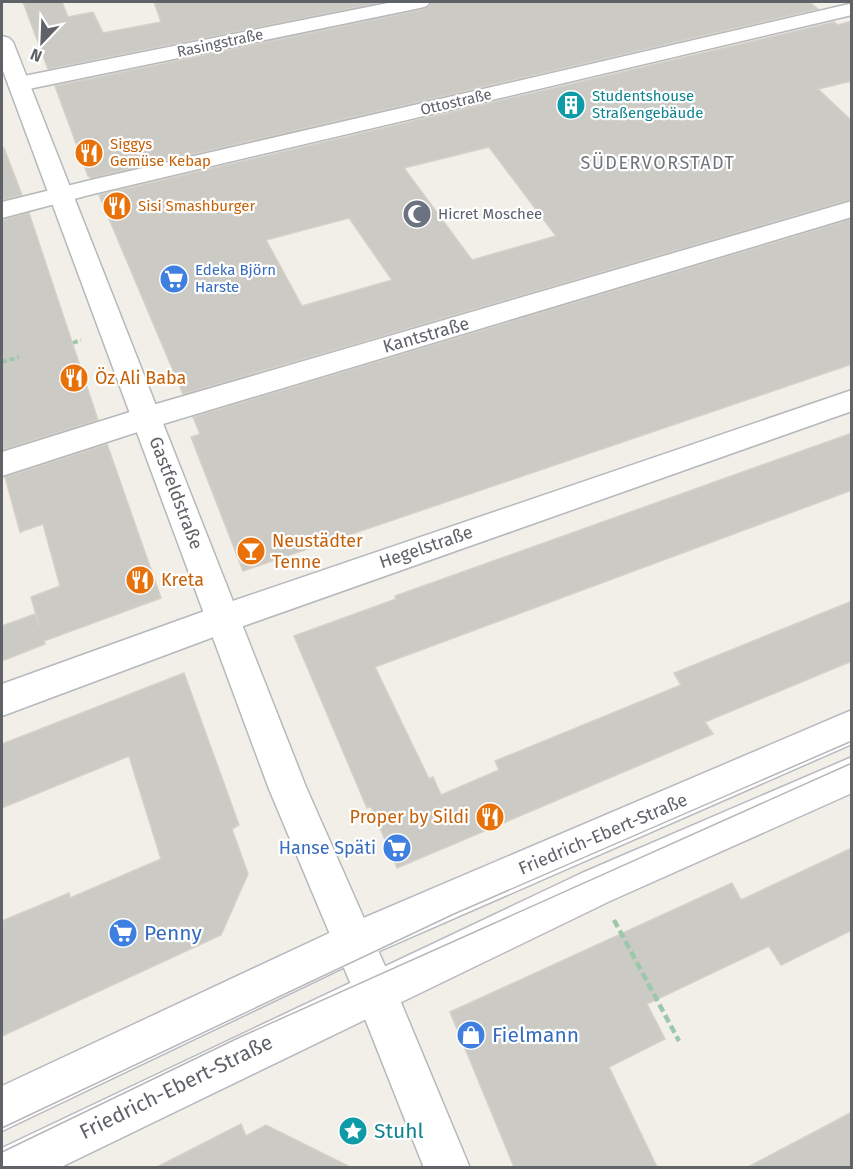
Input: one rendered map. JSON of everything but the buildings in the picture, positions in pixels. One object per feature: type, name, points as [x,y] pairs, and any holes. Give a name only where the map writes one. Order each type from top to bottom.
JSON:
[{"type":"street","name":"Rasingstraße","points":[[20,84],[420,2]]},
{"type":"street","name":"Ottostraße","points":[[2,210],[846,8]]},
{"type":"street","name":"Gastfeldstraße","points":[[2,45],[20,84],[288,789],[354,942]]},
{"type":"street","name":"Kantstraße","points":[[2,464],[146,418],[852,209]]},
{"type":"street","name":"Hegelstraße","points":[[2,700],[224,618],[852,400]]},
{"type":"street","name":"Friedrich-Ebert-Straße","points":[[2,1109],[354,942],[852,726]]},
{"type":"street","name":"Friedrich-Ebert-Straße","points":[[9,1167],[596,887],[852,774]]},
{"type":"street","points":[[354,942],[447,1167]]},
{"type":"path","points":[[2,362],[19,357]]},
{"type":"path","points":[[596,887],[679,1041]]},
{"type":"tram line","points":[[2,1128],[454,914],[852,741]]},
{"type":"tram line","points":[[2,1152],[240,1037],[852,763]]},
{"type":"place","name":"Studentshouse Straßengebäude","points":[[571,105]]},
{"type":"place","name":"Siggys Gemüse Kebap","points":[[89,153]]},
{"type":"place","name":"Sisi Smashburger","points":[[117,206]]},
{"type":"place","name":"Hicret Moschee","points":[[417,214]]},
{"type":"place","name":"Edeka Björn Harste","points":[[174,279]]},
{"type":"place","name":"Öz Ali Baba","points":[[74,378]]},
{"type":"place","name":"Neustädter Tenne","points":[[251,551]]},
{"type":"place","name":"Kreta","points":[[140,580]]},
{"type":"place","name":"Proper by Sildi","points":[[490,817]]},
{"type":"place","name":"Hanse Späti","points":[[397,848]]},
{"type":"place","name":"Penny","points":[[123,933]]},
{"type":"place","name":"Fielmann","points":[[471,1035]]},
{"type":"place","name":"Stuhl","points":[[353,1131]]},
{"type":"district","name":"SÜDERVORSTADT","points":[[658,163]]}]
